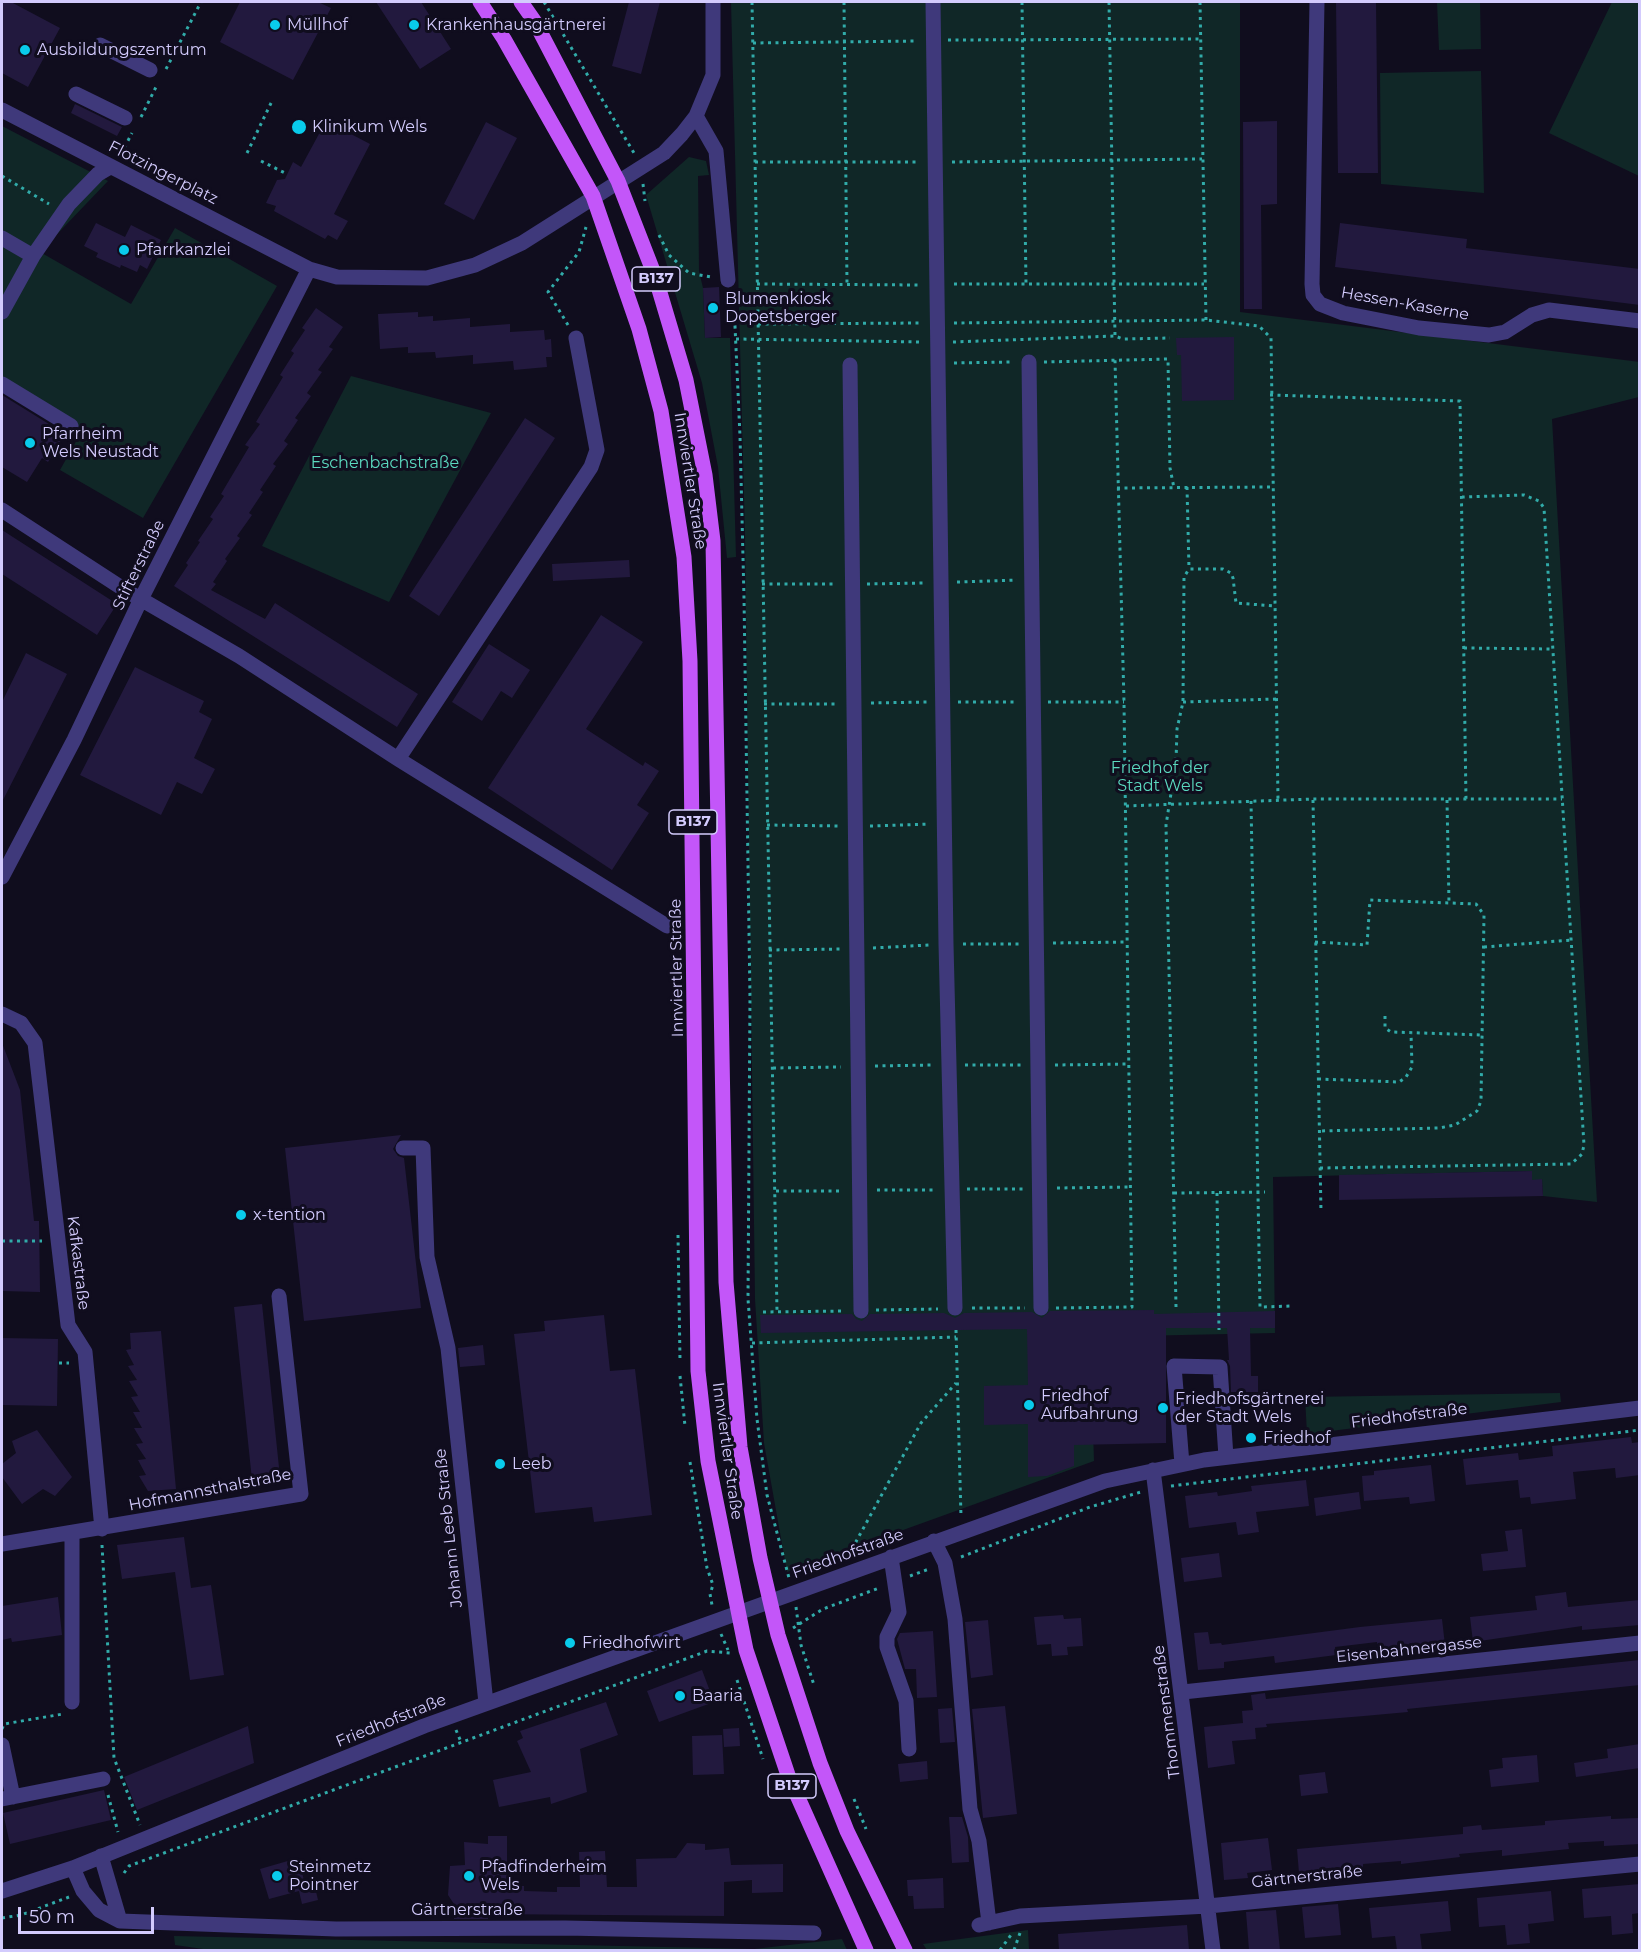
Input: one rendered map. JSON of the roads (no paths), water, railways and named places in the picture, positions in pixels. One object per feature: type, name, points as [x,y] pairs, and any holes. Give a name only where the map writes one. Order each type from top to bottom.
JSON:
[{"type":"main road","name":"Innviertler Straße","points":[[480,2],[504,39],[593,196],[639,329],[661,411],[684,557],[690,661],[698,1371],[708,1461],[736,1614],[746,1650],[788,1774],[866,1950]]},
{"type":"main road","name":"Innviertler Straße","points":[[522,2],[535,22],[618,182],[655,276],[686,380],[705,475],[713,541],[726,1282],[740,1447],[760,1558],[778,1635],[820,1763],[839,1812],[905,1950]]},
{"type":"street","name":"Flotzingerplatz","points":[[2,110],[309,269],[337,277],[427,278],[475,265],[522,243],[593,196],[642,168],[670,147],[696,116],[712,75],[713,2]]},
{"type":"street","points":[[933,2],[948,1054],[955,1308]]},
{"type":"street","name":"Hessen-Kaserne","points":[[1317,2],[1312,284],[1313,295],[1320,304],[1343,314],[1408,326],[1489,335],[1505,332],[1542,310],[1640,321]]},
{"type":"street","points":[[100,45],[150,70]]},
{"type":"street","points":[[76,94],[125,118]]},
{"type":"street","points":[[696,116],[716,151],[728,280]]},
{"type":"street","points":[[2,312],[33,256],[63,212],[98,174],[110,167]]},
{"type":"street","points":[[2,237],[33,256]]},
{"type":"street","name":"Stifterstraße","points":[[2,877],[74,740],[141,599],[309,269]]},
{"type":"street","points":[[398,759],[591,467],[597,450],[576,338]]},
{"type":"street","points":[[1029,362],[1041,1308]]},
{"type":"street","points":[[849,365],[861,1311]]},
{"type":"street","points":[[2,384],[72,426]]},
{"type":"street","points":[[2,510],[141,599],[239,656],[398,759],[667,926]]},
{"type":"street","name":"Kafkastraße","points":[[2,1014],[21,1023],[34,1042],[68,1325],[85,1352],[102,1529]]},
{"type":"street","name":"Johann Leeb Straße","points":[[403,1148],[423,1148],[427,1257],[448,1348],[486,1703]]},
{"type":"street","name":"Hofmannsthalstraße","points":[[2,1544],[301,1494],[279,1296]]},
{"type":"street","points":[[1182,1464],[1174,1366],[1220,1367],[1226,1457]]},
{"type":"street","name":"Friedhofstraße","points":[[101,1857],[486,1703],[1105,1481],[1226,1457],[1640,1407]]},
{"type":"street","name":"Thommenstraße","points":[[1153,1470],[1183,1692],[1213,1950]]},
{"type":"street","points":[[72,1533],[72,1702]]},
{"type":"street","name":"Gärtnerstraße","points":[[934,1541],[945,1563],[955,1619],[970,1809],[979,1841],[984,1924],[1020,1916],[1208,1906],[1640,1864]]},
{"type":"street","points":[[891,1557],[899,1612],[887,1637],[887,1647],[906,1701],[909,1749]]},
{"type":"street","name":"Eisenbahnergasse","points":[[1183,1692],[1640,1643]]},
{"type":"street","points":[[2,1744],[7,1798],[103,1779]]},
{"type":"street","points":[[2,1889],[73,1868],[101,1857],[120,1922]]},
{"type":"street","points":[[73,1868],[83,1891],[99,1910],[120,1922]]},
{"type":"street","name":"Gärtnerstraße","points":[[120,1922],[336,1929],[565,1928],[814,1934]]},
{"type":"place","name":"Müllhof","points":[[275,25]]},
{"type":"place","name":"Krankenhausgärtnerei","points":[[414,25]]},
{"type":"place","name":"Ausbildungszentrum","points":[[25,50]]},
{"type":"place","name":"Klinikum Wels","points":[[299,127]]},
{"type":"place","name":"Pfarrkanzlei","points":[[124,250]]},
{"type":"place","name":"Blumenkiosk Dopetsberger","points":[[713,308]]},
{"type":"place","name":"Pfarrheim Wels Neustadt","points":[[30,443]]},
{"type":"place","name":"x-tention","points":[[241,1215]]},
{"type":"place","name":"Friedhof Aufbahrung","points":[[1029,1405]]},
{"type":"place","name":"Friedhofsgärtnerei der Stadt Wels","points":[[1163,1408]]},
{"type":"place","name":"Friedhof","points":[[1251,1438]]},
{"type":"place","name":"Leeb","points":[[500,1464]]},
{"type":"place","name":"Friedhofwirt","points":[[570,1643]]},
{"type":"place","name":"Baaria","points":[[680,1696]]},
{"type":"place","name":"Steinmetz Pointner","points":[[277,1876]]},
{"type":"place","name":"Pfadfinderheim Wels","points":[[469,1876]]},
{"type":"park label","name":"Eschenbachstraße","points":[[385,463]]},
{"type":"park label","name":"Friedhof der Stadt Wels","points":[[1160,777]]}]
